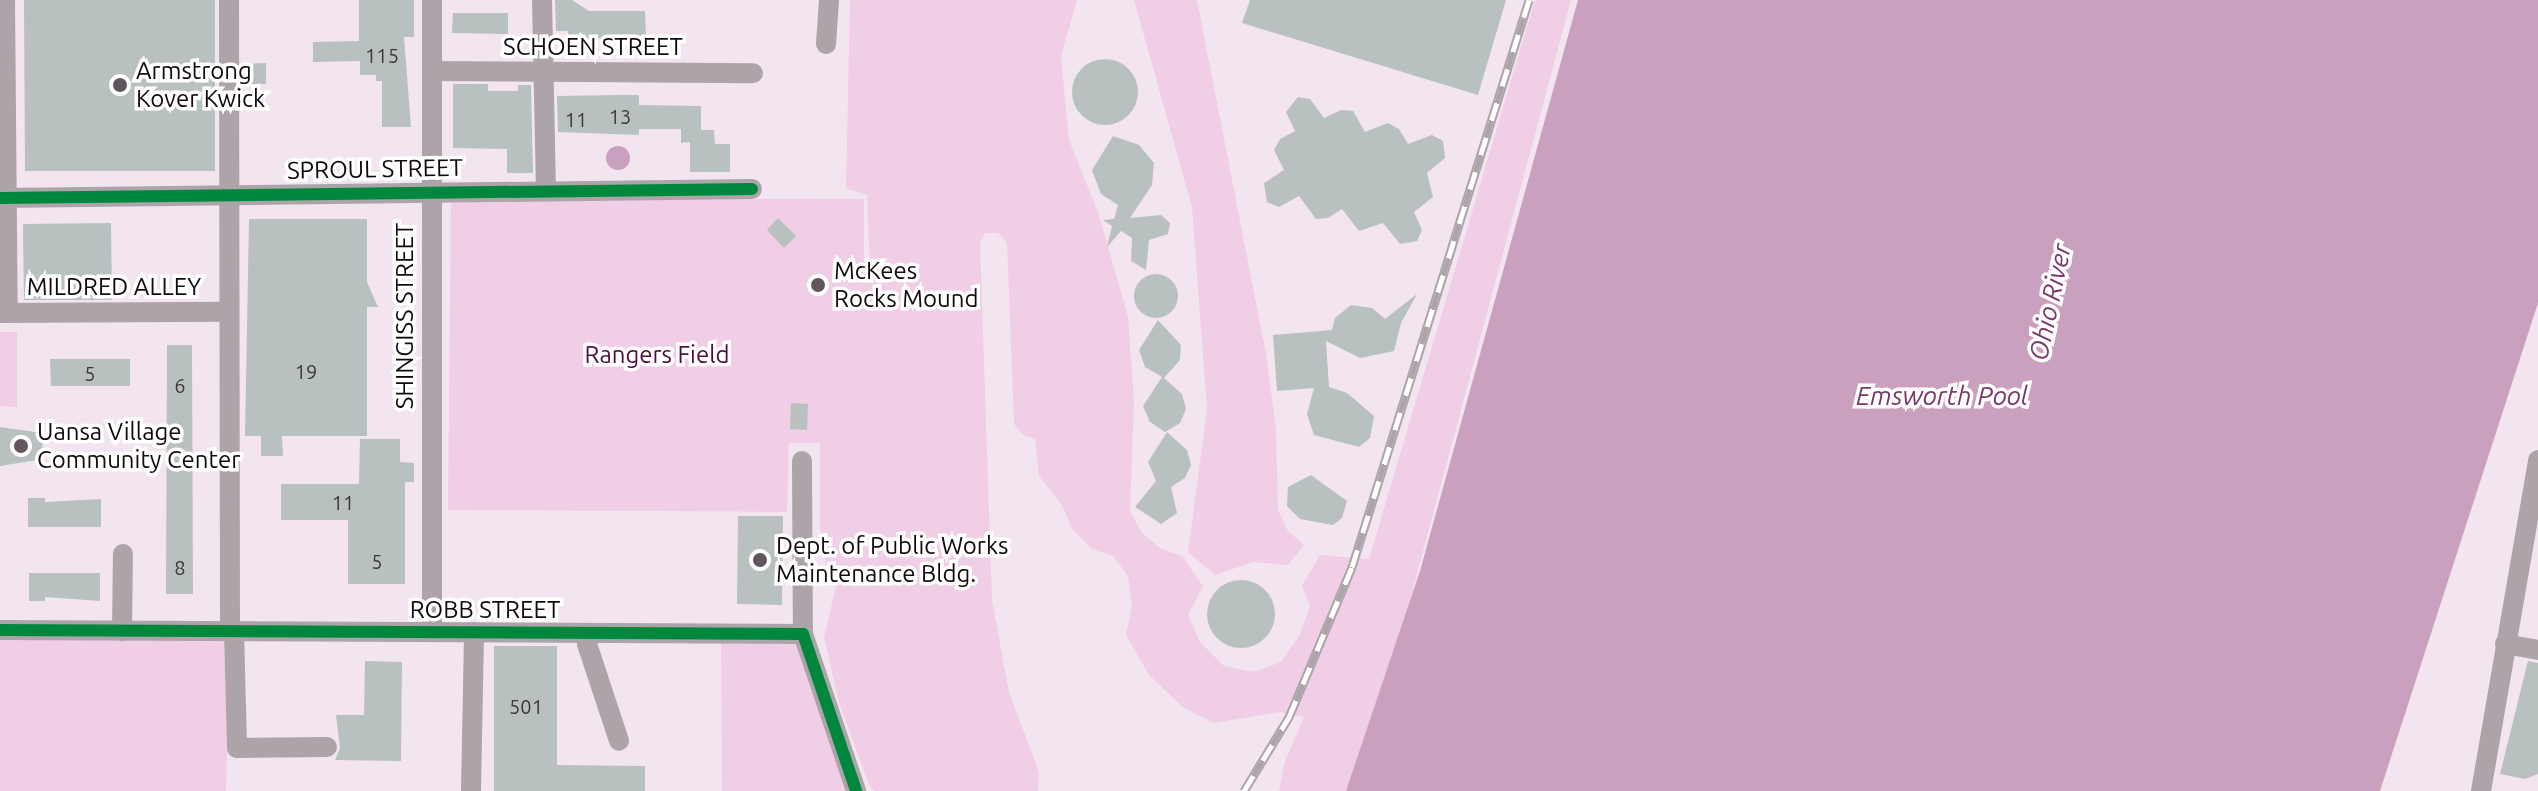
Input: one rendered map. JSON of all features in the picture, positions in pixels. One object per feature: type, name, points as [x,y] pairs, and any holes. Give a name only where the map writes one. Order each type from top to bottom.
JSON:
[{"type":"street","points":[[4,313],[2,78],[5,0]]},
{"type":"street","points":[[229,0],[228,312],[232,631],[237,748],[327,747]]},
{"type":"street","name":"SHINGISS STREET","points":[[432,0],[432,632]]},
{"type":"street","points":[[542,0],[546,188]]},
{"type":"street","points":[[826,44],[829,0]]},
{"type":"street","name":"SCHOEN STREET","points":[[433,71],[753,73]]},
{"type":"street","name":"SPROUL STREET","points":[[4,198],[431,189],[752,189]]},
{"type":"street","name":"MILDRED ALLEY","points":[[4,313],[228,312]]},
{"type":"street","points":[[2481,791],[2538,460]]},
{"type":"street","points":[[802,461],[803,634],[856,791]]},
{"type":"street","points":[[122,631],[123,554]]},
{"type":"street","name":"ROBB STREET","points":[[0,630],[803,634]]},
{"type":"street","points":[[471,791],[474,632]]},
{"type":"street","points":[[589,633],[587,644],[619,741]]},
{"type":"street","points":[[2505,644],[2538,650]]},
{"type":"green space","name":"Rangers Field","points":[[850,0],[1077,0],[1061,56],[1069,140],[1099,215],[1128,317],[1134,401],[1130,511],[1142,533],[1160,548],[1182,556],[1203,586],[1188,615],[1200,642],[1224,666],[1254,672],[1281,662],[1299,636],[1310,606],[1302,586],[1320,555],[1369,559],[1535,0],[1571,0],[1374,734],[1346,791],[1279,791],[1285,761],[1304,717],[1279,712],[1214,723],[1184,708],[1149,675],[1126,635],[1132,605],[1128,576],[1113,556],[1092,549],[1072,529],[1062,505],[1039,476],[1035,439],[1023,435],[1014,424],[1007,243],[998,233],[985,233],[980,243],[992,600],[1009,692],[1039,772],[1038,791],[875,791],[870,787],[839,703],[824,638],[839,573],[826,565],[820,527],[820,443],[789,443],[787,512],[448,510],[451,198],[864,199],[864,267],[870,266],[867,195],[846,188]]},
{"type":"green space","points":[[1134,0],[1197,0],[1266,354],[1276,429],[1278,510],[1288,531],[1304,545],[1288,565],[1253,562],[1215,575],[1188,552],[1207,409],[1192,207]]},
{"type":"green space","points":[[0,332],[17,332],[17,407],[0,406]]},
{"type":"green space","points":[[0,631],[230,633],[226,791],[0,791]]},
{"type":"green space","points":[[721,635],[801,636],[853,791],[722,791]]},
{"type":"water","name":"Emsworth Pool","points":[[1578,0],[2538,0],[2538,303],[2380,791],[1346,791],[1420,571]]},
{"type":"water","points":[[618,146],[626,150],[630,158],[626,166],[618,170],[610,166],[606,158],[610,150]]},
{"type":"building","name":"Armstrong Kover Kwick","points":[[24,0],[215,0],[215,171],[25,171]]},
{"type":"building","points":[[359,0],[414,0],[414,37],[404,37],[411,127],[382,127],[382,81],[376,81],[376,75],[360,75],[360,61],[313,62],[313,42],[359,41]]},
{"type":"building","points":[[555,0],[572,0],[589,11],[645,11],[646,36],[568,40],[568,31],[556,31]]},
{"type":"building","points":[[1250,0],[1506,0],[1478,95],[1242,23]]},
{"type":"building","points":[[453,13],[508,13],[508,34],[452,33]]},
{"type":"building","points":[[1098,59],[1112,59],[1124,64],[1133,73],[1138,92],[1136,105],[1129,116],[1112,125],[1098,125],[1086,120],[1077,111],[1072,99],[1072,85],[1077,73],[1086,64]]},
{"type":"building","points":[[266,63],[266,84],[245,84],[245,64]]},
{"type":"building","points":[[453,84],[488,84],[488,91],[518,91],[518,85],[531,85],[533,173],[507,173],[507,149],[453,148]]},
{"type":"building","points":[[639,95],[639,105],[701,106],[701,130],[714,130],[715,144],[730,144],[730,172],[690,172],[690,142],[681,143],[681,129],[639,129],[639,135],[558,132],[557,96]]},
{"type":"building","points":[[1298,97],[1310,99],[1324,118],[1341,110],[1353,111],[1365,132],[1388,123],[1399,129],[1408,144],[1432,135],[1443,141],[1445,158],[1427,173],[1433,197],[1414,212],[1422,230],[1417,241],[1400,244],[1383,223],[1359,231],[1342,209],[1328,218],[1316,219],[1299,196],[1279,207],[1267,202],[1264,183],[1284,170],[1274,150],[1280,139],[1295,131],[1286,112]]},
{"type":"building","points":[[1113,136],[1139,145],[1154,163],[1152,185],[1130,218],[1161,215],[1170,223],[1168,234],[1149,240],[1146,270],[1131,261],[1132,238],[1121,231],[1107,247],[1112,226],[1103,220],[1114,219],[1118,205],[1101,194],[1092,170]]},
{"type":"building","points":[[778,218],[796,236],[784,248],[767,230]]},
{"type":"building","points":[[249,219],[367,219],[367,282],[378,307],[367,307],[367,436],[282,436],[283,456],[261,456],[261,436],[245,436]]},
{"type":"building","points":[[111,223],[112,300],[24,300],[23,224]]},
{"type":"building","points":[[1156,274],[1171,281],[1178,296],[1171,311],[1156,318],[1141,311],[1134,296],[1141,281]]},
{"type":"building","points":[[1417,294],[1401,323],[1394,351],[1360,358],[1326,341],[1329,387],[1347,393],[1374,416],[1370,438],[1359,447],[1314,435],[1307,414],[1314,388],[1277,391],[1273,335],[1332,330],[1335,318],[1351,305],[1372,308],[1385,319]]},
{"type":"building","points":[[1158,320],[1181,345],[1180,360],[1164,378],[1182,394],[1186,409],[1180,423],[1165,432],[1150,422],[1143,406],[1162,377],[1145,367],[1139,350]]},
{"type":"building","points":[[167,345],[192,345],[193,594],[166,594]]},
{"type":"building","points":[[50,359],[130,359],[130,386],[51,386]]},
{"type":"building","points":[[791,403],[808,404],[807,430],[790,429]]},
{"type":"building","name":"Uansa Village Community Center","points":[[0,427],[42,433],[43,459],[0,466]]},
{"type":"building","points":[[1167,432],[1187,450],[1191,465],[1185,478],[1171,487],[1177,513],[1161,524],[1135,507],[1156,481],[1148,462]]},
{"type":"building","points":[[360,439],[400,439],[400,462],[414,463],[414,482],[405,482],[405,584],[348,584],[348,520],[281,520],[281,484],[359,484]]},
{"type":"building","points":[[1311,475],[1347,501],[1342,518],[1333,525],[1300,519],[1287,506],[1288,487]]},
{"type":"building","points":[[28,498],[45,498],[45,502],[101,499],[101,527],[28,527]]},
{"type":"building","name":"Dept. of Public Works Maintenance Bldg.","points":[[738,516],[783,516],[782,605],[737,604]]},
{"type":"building","points":[[29,573],[100,573],[100,601],[45,597],[45,601],[29,601]]},
{"type":"building","points":[[1234,580],[1248,580],[1260,585],[1270,595],[1275,614],[1270,633],[1260,643],[1248,648],[1234,648],[1222,643],[1212,633],[1207,621],[1207,607],[1212,595],[1222,585]]},
{"type":"building","points":[[494,646],[557,646],[557,765],[645,766],[645,791],[494,791]]},
{"type":"building","points":[[365,661],[402,662],[401,761],[335,760],[340,748],[336,715],[364,715]]},
{"type":"building","points":[[2528,661],[2538,663],[2538,774],[2525,779],[2500,774]]},
{"type":"railway","points":[[1244,791],[1289,717],[1352,567],[1529,0]]},
{"type":"cycle path","points":[[0,198],[752,189]]},
{"type":"cycle path","points":[[0,630],[803,634],[856,791]]},
{"type":"place","name":"Armstrong Kover Kwick","points":[[120,85]]},
{"type":"place","name":"McKees Rocks Mound","points":[[818,285]]},
{"type":"place","name":"Uansa Village Community Center","points":[[21,446]]},
{"type":"place","name":"Dept. of Public Works Maintenance Bldg.","points":[[760,560]]},
{"type":"water label","name":"Ohio River","points":[[2050,302]]}]
